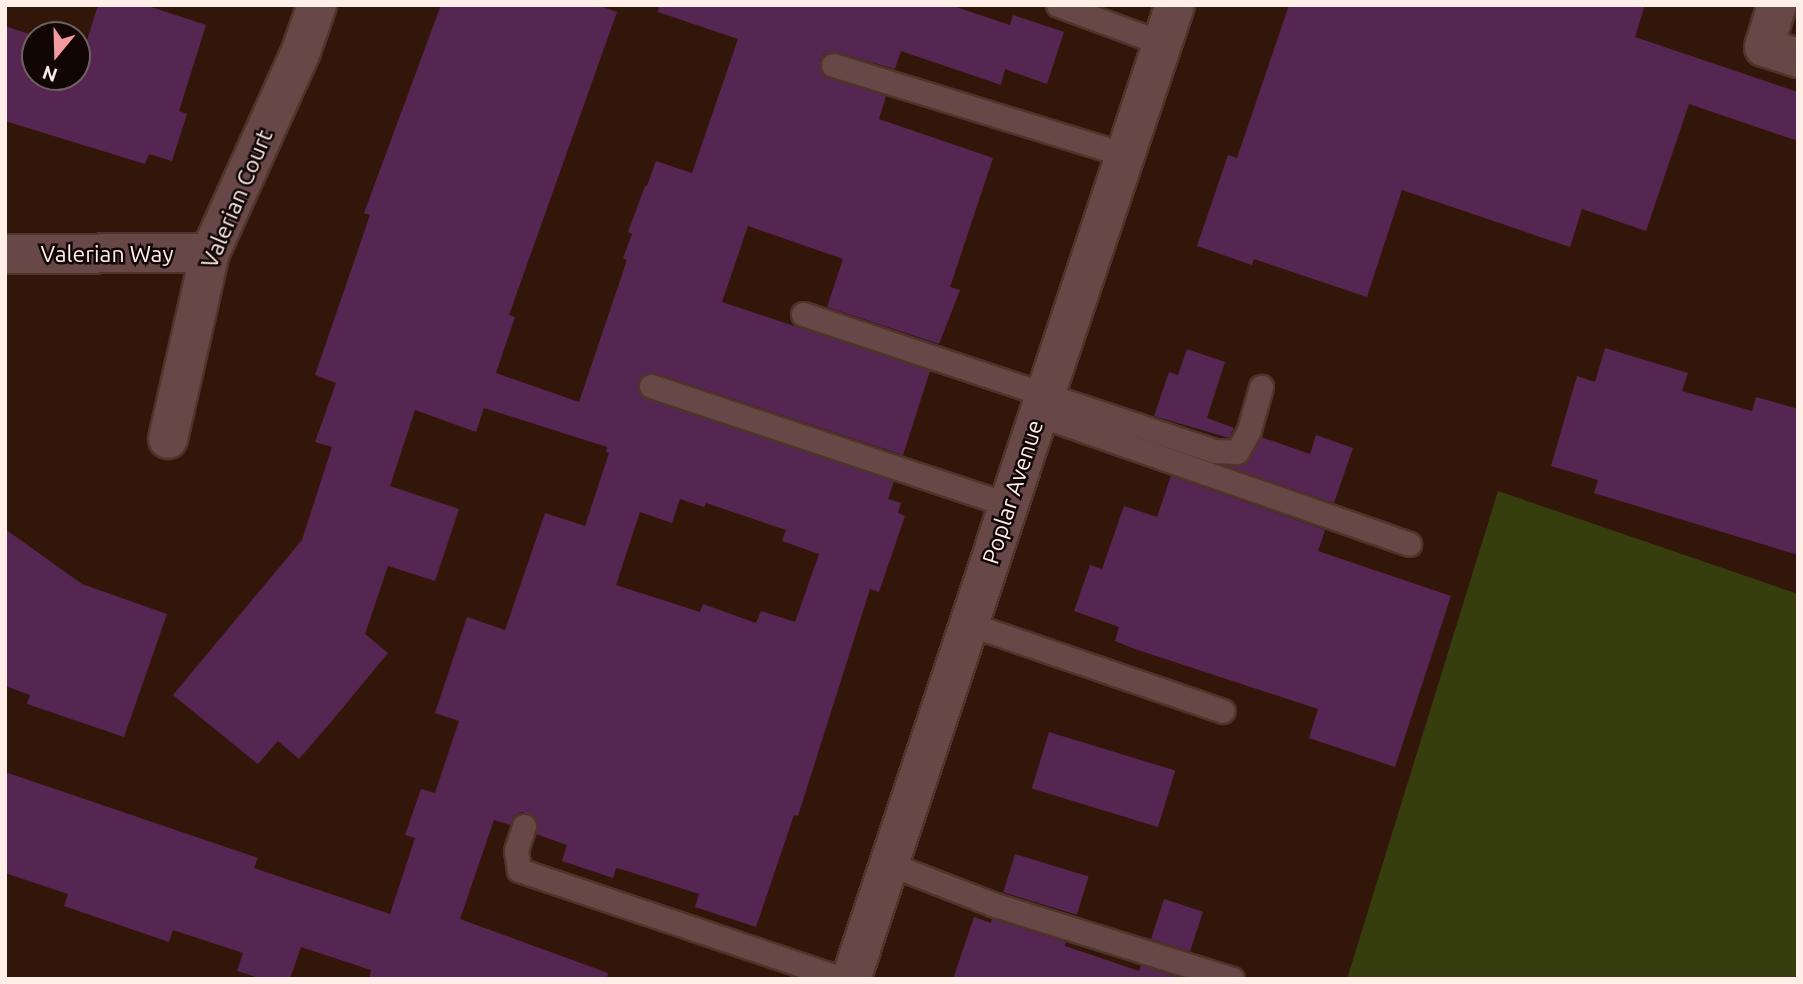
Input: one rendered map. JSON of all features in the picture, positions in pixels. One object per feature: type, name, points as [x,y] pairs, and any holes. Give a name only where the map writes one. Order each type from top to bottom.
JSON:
[{"type":"street","name":"Valerian Court","points":[[168,439],[210,253],[301,51],[317,5]]},
{"type":"street","name":"Poplar Avenue","points":[[851,978],[1175,5]]},
{"type":"street","points":[[1777,5],[1764,47],[1798,58]]},
{"type":"street","name":"Valerian Way","points":[[5,254],[210,253]]},
{"type":"lane","points":[[1058,5],[1162,43]]},
{"type":"lane","points":[[833,65],[1125,155]]},
{"type":"lane","points":[[803,314],[1409,544]]},
{"type":"lane","points":[[651,386],[1009,505]]},
{"type":"lane","points":[[1042,405],[1216,452],[1237,452],[1249,430],[1261,387]]},
{"type":"lane","points":[[969,624],[1223,711]]},
{"type":"lane","points":[[524,826],[516,851],[519,870],[851,978]]},
{"type":"lane","points":[[889,864],[995,905],[1232,979]]},
{"type":"green space","points":[[1498,491],[1798,594],[1798,979],[1347,979]]},
{"type":"building","points":[[98,5],[145,5],[206,25],[179,111],[187,114],[172,161],[149,154],[145,164],[5,121],[5,26],[21,31],[21,91],[91,91],[91,27]]},
{"type":"building","points":[[441,5],[597,5],[617,12],[509,315],[515,317],[496,373],[579,402],[627,260],[623,258],[632,234],[628,232],[645,186],[656,161],[692,173],[738,39],[658,12],[659,5],[950,5],[1010,25],[1013,15],[1064,32],[1047,84],[1005,69],[1001,85],[901,51],[895,69],[836,52],[824,54],[820,60],[820,69],[828,78],[886,96],[879,119],[993,158],[950,287],[960,290],[939,344],[827,307],[843,259],[748,226],[722,302],[930,371],[903,455],[655,373],[648,373],[638,381],[638,389],[647,399],[894,481],[888,499],[901,503],[898,513],[905,516],[879,592],[870,589],[798,816],[794,815],[756,927],[695,907],[699,894],[616,868],[613,878],[562,861],[567,845],[536,834],[538,824],[535,817],[522,812],[514,816],[510,825],[494,820],[460,919],[608,973],[607,979],[369,979],[371,970],[301,947],[290,979],[262,979],[237,971],[243,953],[173,930],[169,942],[64,906],[68,894],[5,873],[5,772],[258,858],[254,868],[390,914],[415,838],[405,835],[421,789],[435,793],[459,721],[435,713],[467,617],[505,630],[545,513],[585,526],[609,453],[606,452],[607,447],[484,408],[476,432],[415,410],[390,486],[459,509],[435,581],[388,566],[365,634],[388,653],[331,722],[299,759],[278,741],[258,764],[173,695],[302,540],[332,447],[315,442],[336,383],[315,375],[370,215],[364,213]],"holes":[[[680,499],[704,507],[706,503],[786,530],[782,541],[819,554],[795,622],[761,611],[756,623],[703,604],[700,612],[616,585],[640,512],[672,523]]]},
{"type":"building","points":[[1289,5],[1645,5],[1635,37],[1798,92],[1798,141],[1689,104],[1646,231],[1582,209],[1570,247],[1402,190],[1367,297],[1254,259],[1252,265],[1197,246],[1228,155],[1237,158]]},
{"type":"building","points":[[1605,348],[1688,373],[1682,391],[1752,411],[1756,397],[1798,409],[1798,555],[1594,493],[1598,480],[1551,466],[1577,376],[1595,382]]},
{"type":"building","points":[[1187,349],[1225,362],[1207,418],[1234,428],[1229,438],[1154,416],[1169,372],[1178,375]]},
{"type":"building","points":[[1316,435],[1353,448],[1334,503],[1226,466],[1244,464],[1261,437],[1310,454]]},
{"type":"building","points":[[1171,476],[1325,530],[1318,551],[1451,596],[1395,767],[1309,738],[1318,709],[1115,641],[1119,627],[1074,611],[1090,565],[1102,569],[1124,506],[1157,517]]},
{"type":"building","points":[[5,529],[82,584],[167,614],[124,737],[27,704],[30,695],[5,686]]},
{"type":"building","points":[[1049,732],[1175,771],[1158,827],[1032,788]]},
{"type":"building","points":[[1015,854],[1089,877],[1077,915],[1003,892]]},
{"type":"building","points":[[1164,899],[1203,912],[1190,952],[1151,939]]},
{"type":"building","points":[[974,917],[991,923],[992,919],[1066,942],[1065,946],[1139,971],[1141,965],[1180,978],[953,979]]}]
